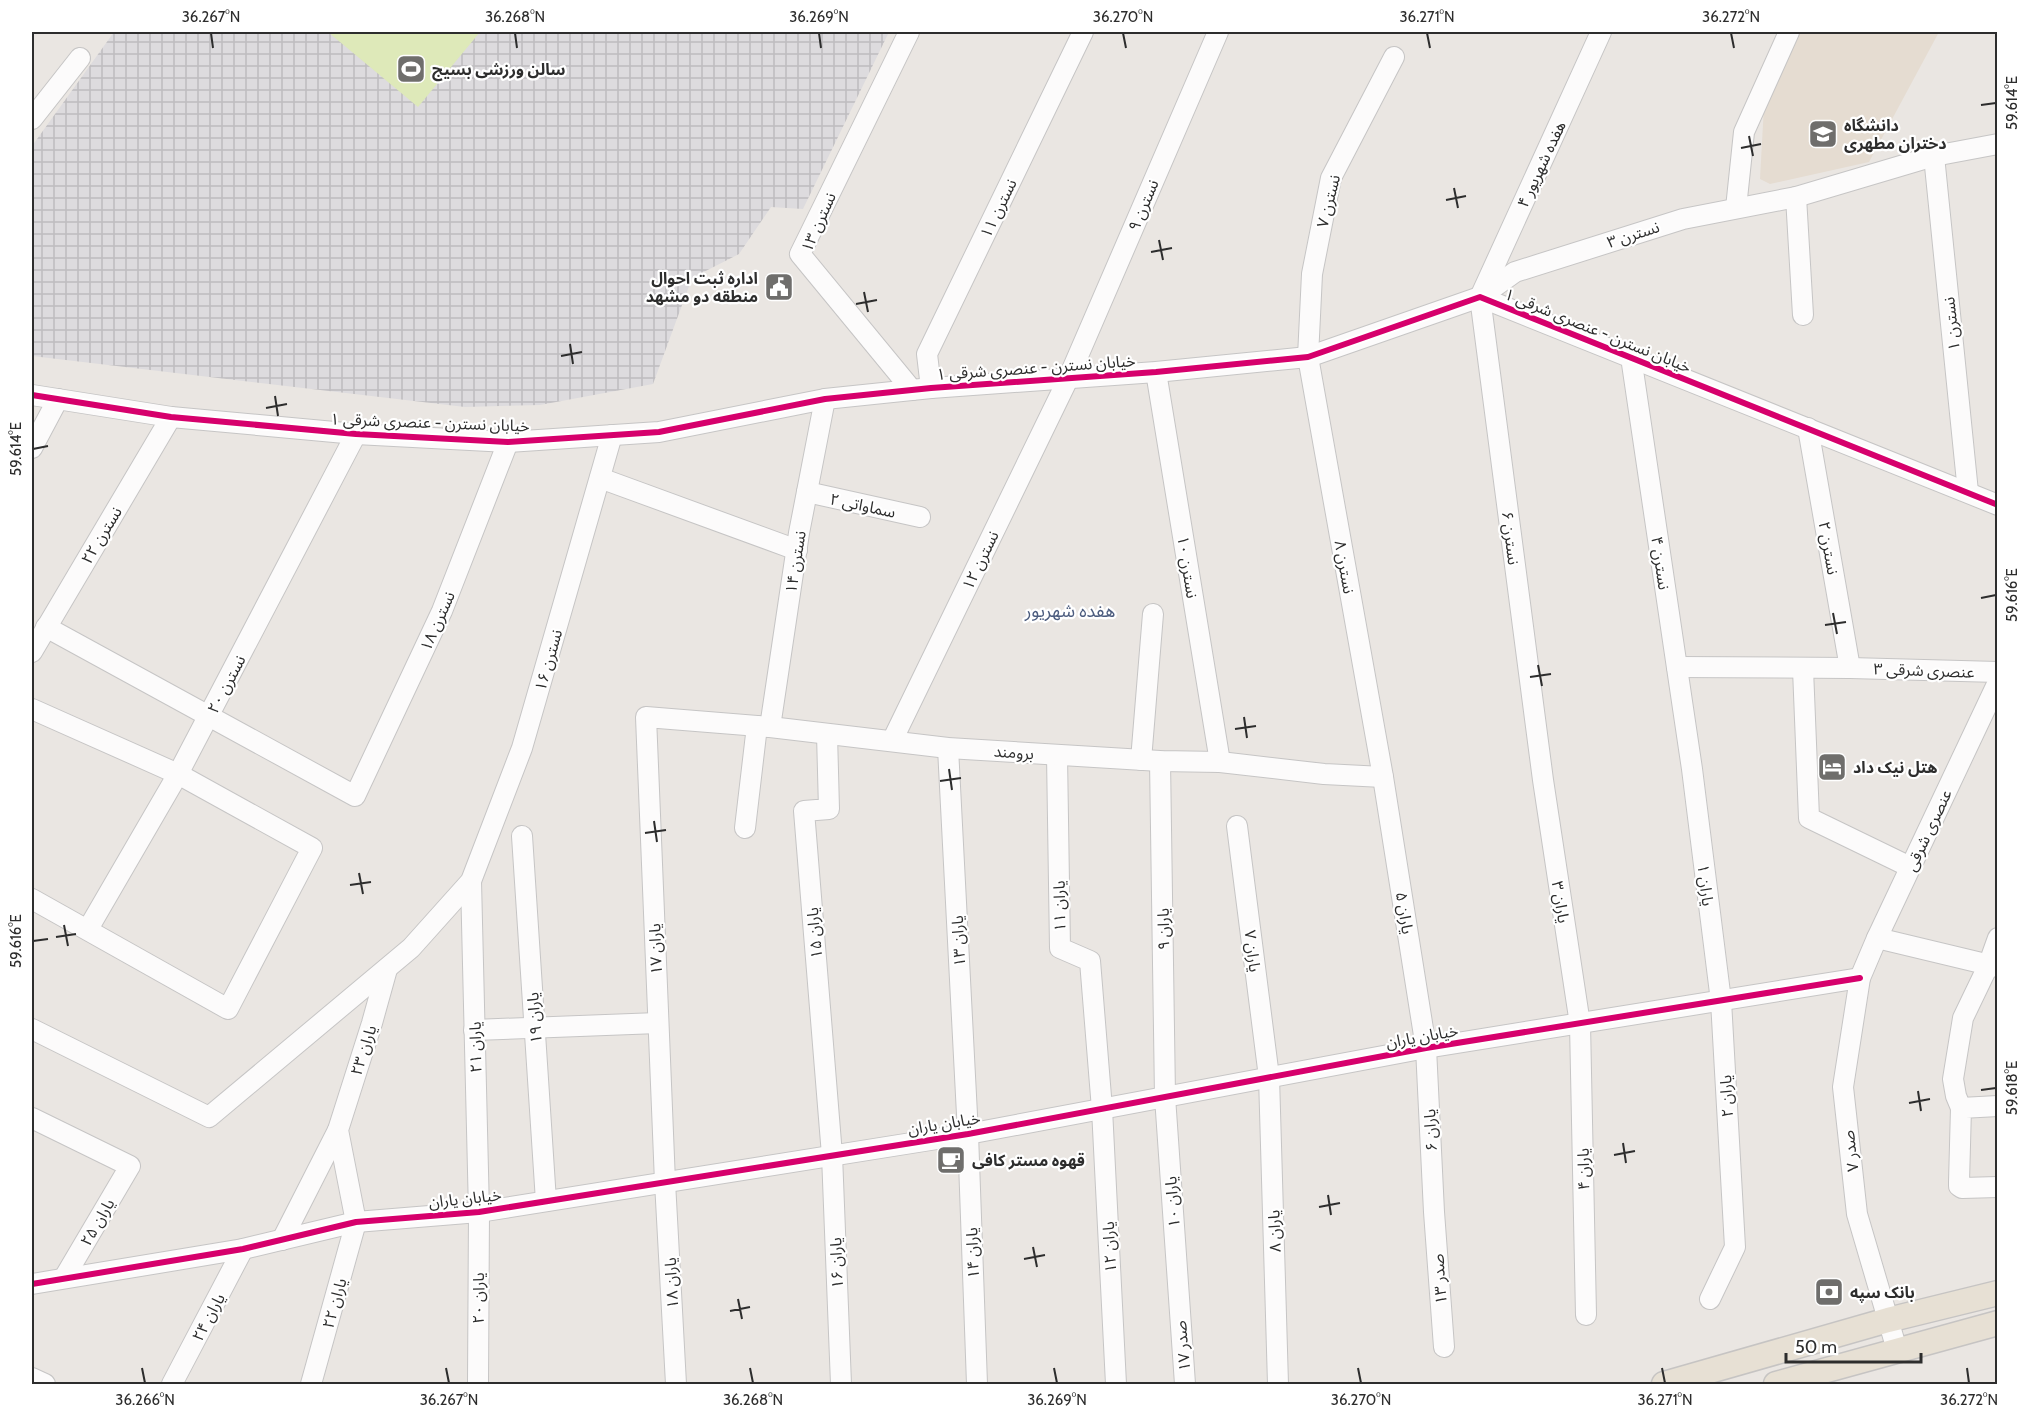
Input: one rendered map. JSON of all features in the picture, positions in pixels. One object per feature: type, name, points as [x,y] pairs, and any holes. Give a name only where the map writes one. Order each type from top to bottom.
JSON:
[{"type":"main road","points":[[1664,1384],[1888,1320],[1998,1293]]},
{"type":"main road","points":[[1776,1384],[1820,1378],[1897,1350],[1998,1323]]},
{"type":"street","name":"نسترن ۱۳","points":[[909,32],[800,255],[921,389]]},
{"type":"street","name":"نسترن ۱۱","points":[[921,389],[927,354],[1083,32]]},
{"type":"street","name":"نسترن ۹","points":[[1068,379],[1218,32]]},
{"type":"street","name":"هفده شهریور ۴","points":[[1480,297],[1602,32]]},
{"type":"street","points":[[1736,208],[1744,132],[1790,32]]},
{"type":"street","name":"نسترن ۷","points":[[1308,357],[1312,274],[1331,178],[1394,57]]},
{"type":"street","points":[[32,118],[80,58]]},
{"type":"street","points":[[1803,315],[1796,197],[1934,156],[1998,144]]},
{"type":"street","name":"نسترن ۱","points":[[1934,156],[1968,492]]},
{"type":"street","name":"نسترن ۳","points":[[1480,297],[1515,272],[1683,219],[1796,197]]},
{"type":"street","points":[[1499,255],[1499,270],[1506,274],[1515,272]]},
{"type":"street","name":"خیابان نسترن - عنصری شرقی ۱","points":[[32,395],[171,417],[356,434],[508,442],[659,432],[825,399],[1308,357],[1480,297],[1998,505]]},
{"type":"street","name":"نسترن ۶","points":[[1480,297],[1543,780]]},
{"type":"street","name":"نسترن ۸","points":[[1308,357],[1383,777]]},
{"type":"street","name":"نسترن ۴","points":[[1631,357],[1692,769]]},
{"type":"street","name":"نسترن ۱۰","points":[[1156,372],[1220,762]]},
{"type":"street","name":"نسترن ۱۲","points":[[892,741],[1068,379]]},
{"type":"street","points":[[32,448],[58,399]]},
{"type":"street","name":"نسترن ۱۴","points":[[745,828],[825,399]]},
{"type":"street","name":"نسترن ۲۲","points":[[32,652],[171,417]]},
{"type":"street","name":"نسترن ۲","points":[[1808,428],[1850,668]]},
{"type":"street","name":"نسترن ۲۰","points":[[88,929],[178,774],[356,434]]},
{"type":"street","name":"نسترن ۱۶","points":[[471,881],[522,748],[612,435]]},
{"type":"street","name":"نسترن ۱۸","points":[[209,716],[355,796],[442,611],[508,442]]},
{"type":"street","points":[[600,478],[796,550]]},
{"type":"street","name":"سماواتی ۲","points":[[807,492],[920,517]]},
{"type":"street","name":"یاران ۹","points":[[1153,614],[1151,760],[1166,1097]]},
{"type":"street","points":[[46,627],[209,716]]},
{"type":"street","name":"عنصری شرقی ۳","points":[[1677,667],[1998,672]]},
{"type":"street","points":[[1803,669],[1809,818],[1910,867]]},
{"type":"street","name":"عنصری شرقی","points":[[1860,978],[1998,682]]},
{"type":"street","points":[[32,709],[178,774],[312,848],[228,1009],[32,899]]},
{"type":"street","name":"برومند","points":[[646,717],[763,726],[948,748],[1220,762],[1324,774],[1383,777]]},
{"type":"street","name":"یاران ۱۷","points":[[646,717],[665,1182]]},
{"type":"street","name":"یاران ۱۵","points":[[827,734],[829,809],[804,811],[832,1155]]},
{"type":"street","name":"یاران ۱۳","points":[[948,748],[968,1134]]},
{"type":"street","name":"یاران ۱۱","points":[[1057,755],[1060,948],[1090,961],[1102,1109]]},
{"type":"street","name":"یاران ۱","points":[[1692,769],[1721,1001]]},
{"type":"street","name":"یاران ۵","points":[[1383,777],[1426,1048]]},
{"type":"street","name":"یاران ۳","points":[[1543,780],[1580,1024]]},
{"type":"street","name":"یاران ۷","points":[[1237,826],[1269,1077]]},
{"type":"street","name":"یاران ۱۹","points":[[522,836],[546,1200]]},
{"type":"street","points":[[32,1029],[209,1117],[411,948],[471,881]]},
{"type":"street","name":"یاران ۲۱","points":[[471,881],[479,1212]]},
{"type":"street","points":[[1877,938],[1993,967]]},
{"type":"street","points":[[1998,939],[1993,967],[1963,1018],[1953,1079],[1961,1108],[1959,1186],[1962,1188],[1998,1187]]},
{"type":"street","name":"یاران ۲۳","points":[[282,1240],[338,1130],[387,969]]},
{"type":"street","name":"خیابان یاران","points":[[35,1287],[64,1278],[243,1249],[357,1222],[479,1212],[968,1134],[1426,1048],[1860,978]]},
{"type":"street","name":"صدر ۷","points":[[1860,978],[1843,1087],[1857,1214],[1897,1350]]},
{"type":"street","name":"یاران ۲","points":[[1710,1299],[1735,1247],[1721,1001]]},
{"type":"street","points":[[474,1030],[658,1023]]},
{"type":"street","name":"یاران ۴","points":[[1580,1024],[1586,1315]]},
{"type":"street","name":"یاران ۶","points":[[1426,1048],[1434,1212]]},
{"type":"street","name":"یاران ۸","points":[[1269,1077],[1278,1384]]},
{"type":"street","name":"یاران ۱۰","points":[[1166,1097],[1179,1307]]},
{"type":"street","points":[[1961,1108],[1998,1106]]},
{"type":"street","name":"یاران ۱۲","points":[[1102,1109],[1116,1384]]},
{"type":"street","name":"یاران ۲۵","points":[[32,1118],[130,1166],[64,1278]]},
{"type":"street","name":"یاران ۲۳","points":[[338,1130],[357,1222]]},
{"type":"street","name":"یاران ۱۴","points":[[968,1134],[977,1378]]},
{"type":"street","name":"یاران ۱۶","points":[[832,1155],[841,1377]]},
{"type":"street","name":"یاران ۱۸","points":[[665,1182],[676,1384]]},
{"type":"street","name":"یاران ۲۰","points":[[478,1384],[479,1212]]},
{"type":"street","name":"صدر ۱۳","points":[[1434,1212],[1444,1347]]},
{"type":"street","name":"یاران ۲۲","points":[[311,1384],[357,1222]]},
{"type":"street","name":"یاران ۲۴","points":[[172,1384],[243,1249]]},
{"type":"street","name":"صدر ۱۷","points":[[1179,1307],[1185,1384]]},
{"type":"street","points":[[32,1378],[45,1384]]},
{"type":"shaded area","points":[[114,32],[889,32],[803,209],[771,207],[739,254],[692,278],[653,384],[540,405],[465,407],[32,356],[32,146]]},
{"type":"shaded area","name":"دانشگاه دختران مطهری","points":[[1795,32],[1939,32],[1869,162],[1770,184],[1760,179],[1764,106]]},
{"type":"green space","name":"سالن ورزشی بسیج","points":[[328,32],[480,32],[418,107]]},
{"type":"cycle path","points":[[32,395],[171,417],[356,434],[508,442],[659,432],[825,399],[1308,357],[1480,297],[1998,505]]},
{"type":"cycle path","points":[[32,1284],[243,1249],[356,1222],[479,1212],[968,1134],[1426,1048],[1860,978]]},
{"type":"place","name":"سالن ورزشی بسیج","points":[[411,69]]},
{"type":"place","name":"دانشگاه دختران مطهری","points":[[1823,134]]},
{"type":"place","name":"اداره ثبت احوال منطقه دو مشهد","points":[[779,287]]},
{"type":"place","name":"هتل نیک داد","points":[[1832,767]]},
{"type":"place","name":"قهوه مستر کافی","points":[[951,1160]]},
{"type":"place","name":"بانک سپه","points":[[1829,1292]]},
{"type":"district","name":"هفده شهریور","points":[[1070,611]]}]
